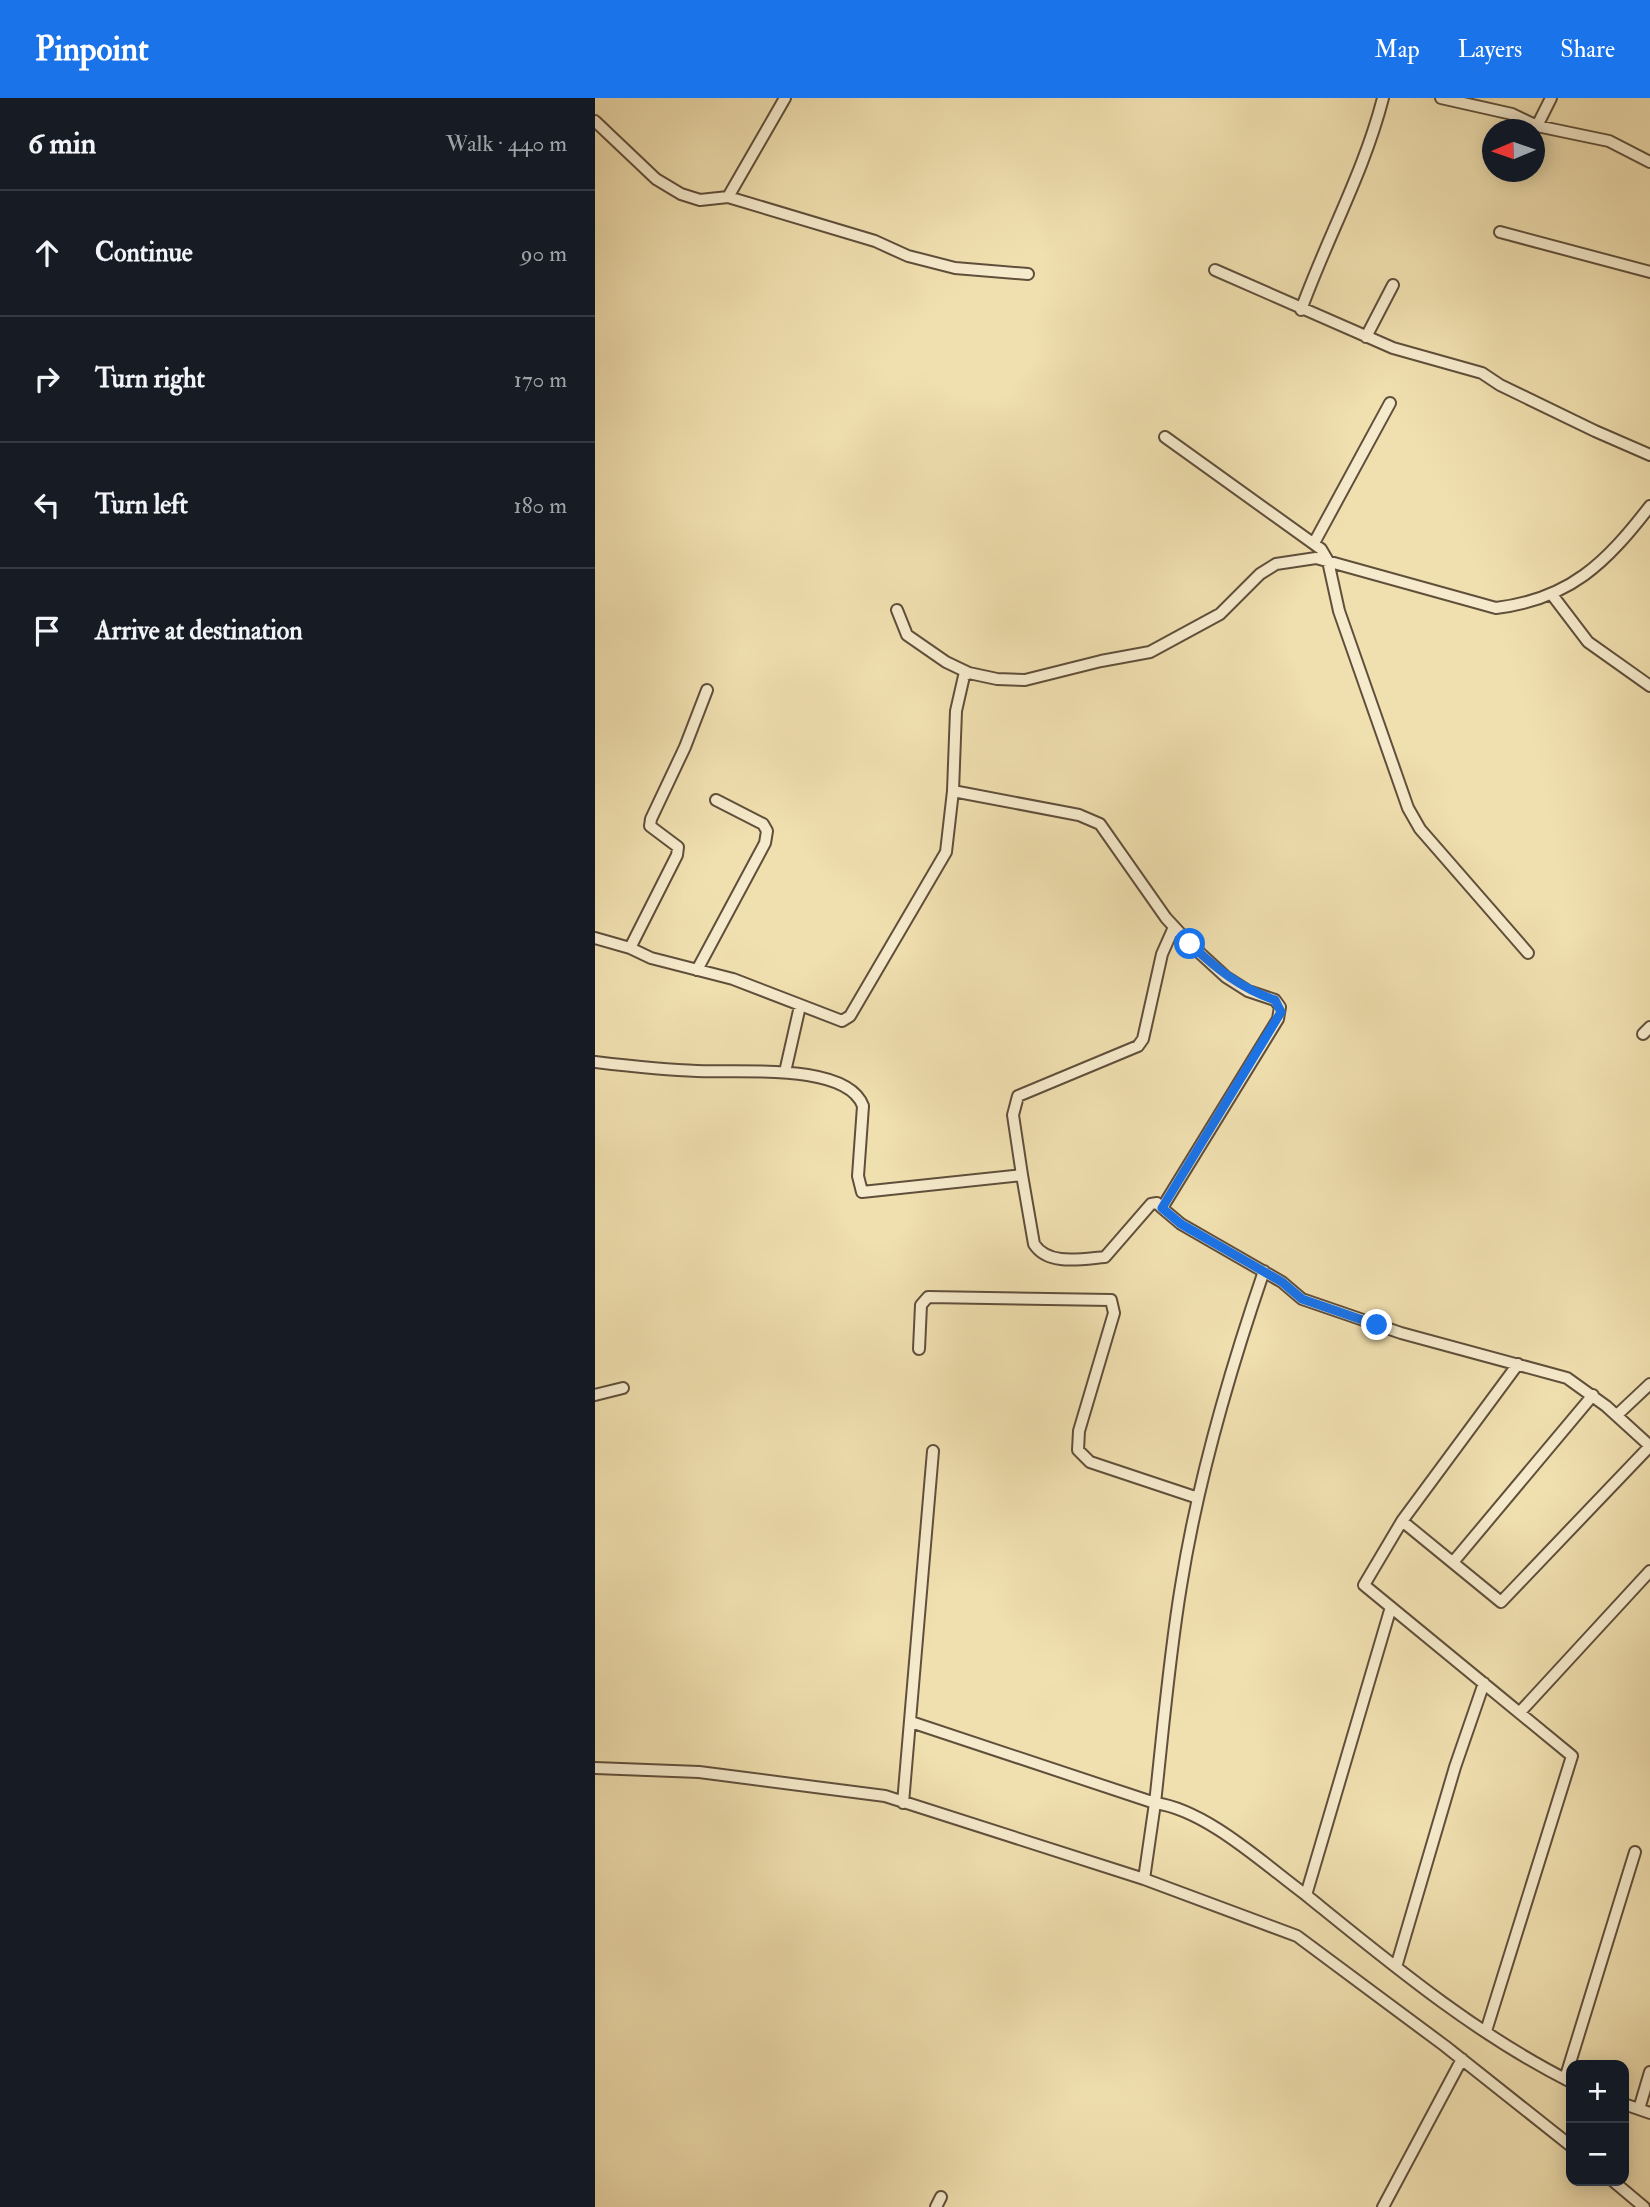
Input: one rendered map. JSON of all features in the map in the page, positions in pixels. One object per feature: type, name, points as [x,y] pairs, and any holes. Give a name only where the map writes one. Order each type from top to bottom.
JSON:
[{"type":"street","points":[[728,197],[785,98]]},
{"type":"street","points":[[1301,310],[1330,238],[1357,182],[1383,98]]},
{"type":"street","points":[[1441,98],[1512,114],[1522,119]]},
{"type":"street","points":[[1540,119],[1551,98]]},
{"type":"street","points":[[595,121],[656,179],[681,194],[699,200],[728,197],[875,241],[908,256],[955,268],[1028,274]]},
{"type":"street","points":[[1545,128],[1609,141],[1650,162]]},
{"type":"street","points":[[1500,232],[1650,272]]},
{"type":"street","points":[[1215,270],[1301,310],[1393,348],[1482,373],[1524,397],[1650,454]]},
{"type":"street","points":[[1366,337],[1392,285]]},
{"type":"street","points":[[1314,543],[1390,402]]},
{"type":"street","points":[[1165,437],[1314,543],[1328,561],[1339,611],[1408,808],[1420,829],[1528,953]]},
{"type":"street","points":[[897,610],[907,635],[946,662],[969,673],[997,679],[1024,680],[1150,652],[1220,614],[1260,574],[1276,564],[1316,558],[1496,608],[1553,596],[1597,566],[1624,540],[1650,506]]},
{"type":"street","points":[[1553,596],[1588,642],[1650,686]]},
{"type":"street","points":[[595,938],[630,948],[651,958],[733,979],[834,1020],[842,1021],[850,1016],[946,852],[953,791],[955,711],[961,683],[969,673]]},
{"type":"street","points":[[630,948],[677,855],[678,847],[650,826],[651,819],[685,747],[707,690]]},
{"type":"street","points":[[953,791],[1069,813],[1100,824],[1174,927],[1226,977],[1248,991],[1275,1000],[1281,1012],[1162,1208]]},
{"type":"street","points":[[697,970],[765,843],[767,831],[763,824],[716,800]]},
{"type":"street","points":[[1174,927],[1162,954],[1143,1040],[1138,1046],[1018,1096],[1013,1115],[1034,1244],[1040,1253],[1049,1257],[1105,1257],[1151,1204],[1157,1203],[1181,1224],[1264,1271],[1302,1299],[1401,1333],[1567,1378],[1593,1395],[1650,1446],[1501,1602],[1402,1521]]},
{"type":"street","points":[[785,1072],[800,1006]]},
{"type":"street","points":[[595,1062],[696,1072],[802,1072],[848,1088],[860,1096],[863,1106],[858,1176],[862,1192],[1022,1175]]},
{"type":"street","points":[[1144,1879],[1170,1659],[1198,1499],[1225,1393],[1264,1271]]},
{"type":"street","points":[[919,1349],[921,1305],[928,1297],[1111,1300],[1114,1313],[1079,1432],[1078,1450],[1090,1462],[1198,1499]]},
{"type":"street","points":[[1486,2031],[1571,1761],[1569,1752],[1364,1585],[1402,1521],[1518,1364]]},
{"type":"street","points":[[1617,1415],[1650,1384]]},
{"type":"street","points":[[595,1395],[623,1388]]},
{"type":"street","points":[[1454,1561],[1593,1395]]},
{"type":"street","points":[[903,1803],[933,1451]]},
{"type":"street","points":[[1521,1712],[1650,1571]]},
{"type":"street","points":[[1306,1895],[1391,1607]]},
{"type":"street","points":[[1396,1967],[1455,1767],[1484,1683]]},
{"type":"street","points":[[911,1721],[1155,1803],[1173,1806],[1192,1815],[1306,1895],[1396,1967],[1486,2031],[1536,2065],[1566,2080]]},
{"type":"street","points":[[595,1768],[699,1772],[865,1793],[1144,1879],[1297,1936],[1462,2059],[1566,2142]]},
{"type":"street","points":[[1574,2060],[1635,1852]]},
{"type":"street","points":[[1383,2207],[1462,2059]]},
{"type":"street","points":[[1645,2111],[1650,2072]]},
{"type":"street","points":[[1619,2186],[1644,2207]]},
{"type":"route","points":[[1190,944],[1226,977],[1248,991],[1275,1000],[1281,1012],[1162,1208],[1181,1224],[1282,1282],[1302,1299],[1377,1325]]}]
